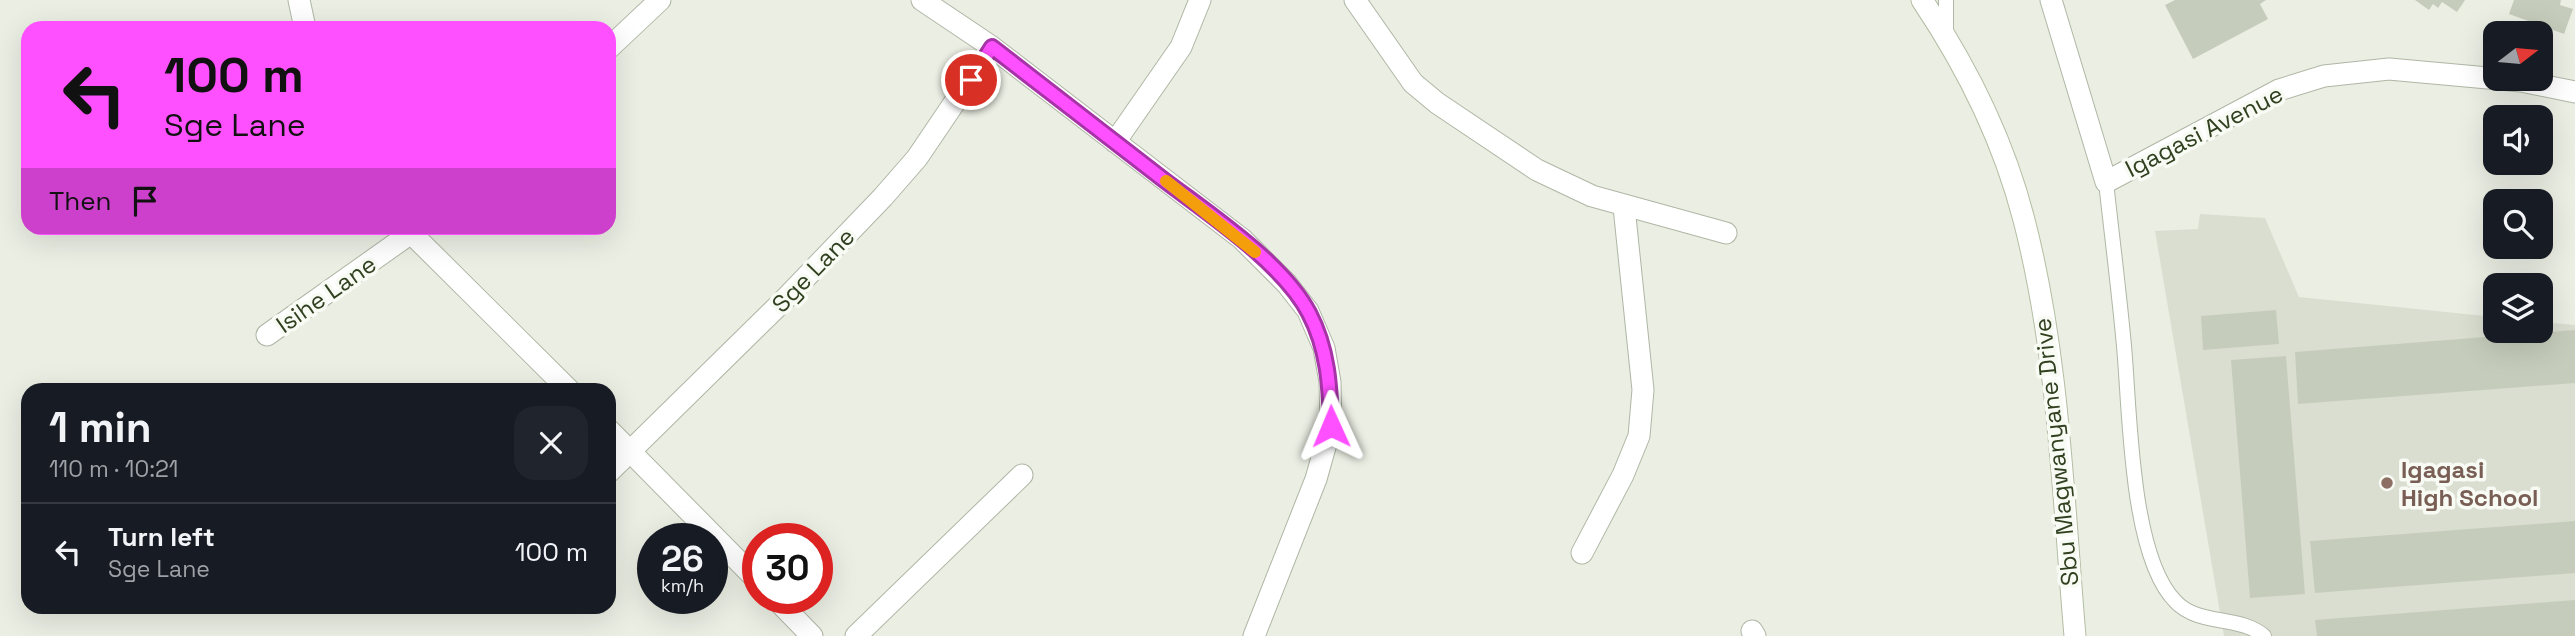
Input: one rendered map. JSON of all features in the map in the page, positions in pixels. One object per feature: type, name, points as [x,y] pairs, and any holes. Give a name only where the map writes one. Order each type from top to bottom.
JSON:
[{"type":"street","points":[[299,0],[304,21]]},
{"type":"street","points":[[616,41],[660,0]]},
{"type":"street","points":[[922,0],[992,47],[1251,248],[1287,284],[1308,311],[1324,348],[1330,382],[1331,426],[1316,479],[1254,636]]},
{"type":"street","points":[[1115,142],[1181,47],[1200,0]]},
{"type":"street","points":[[1355,0],[1413,83],[1437,103],[1537,170],[1592,196],[1624,207],[1726,233]]},
{"type":"street","name":"Sbu Magwanyane Drive","points":[[1922,0],[1946,35],[1990,121],[2024,220],[2050,357],[2075,636]]},
{"type":"street","name":"Igagasi Avenue","points":[[2051,0],[2106,182],[2279,90],[2324,76],[2389,69],[2521,81],[2575,92]]},
{"type":"street","name":"Sge Lane","points":[[616,465],[785,299],[883,197],[924,148],[992,47]]},
{"type":"street","points":[[1582,553],[1623,475],[1639,436],[1643,390],[1624,207]]},
{"type":"street","name":"Isihe Lane","points":[[267,335],[405,235]]},
{"type":"street","points":[[417,235],[562,383]]},
{"type":"street","points":[[616,438],[742,565]]},
{"type":"street","points":[[856,636],[1022,475]]},
{"type":"street","points":[[791,614],[812,636]]},
{"type":"lane","points":[[1946,0],[1946,35]]},
{"type":"lane","points":[[2106,182],[2133,455],[2150,551],[2169,595],[2179,606],[2196,615],[2241,626],[2264,636]]},
{"type":"shaded area","name":"Igagasi High School","points":[[2200,214],[2265,218],[2299,297],[2483,316],[2483,343],[2553,343],[2553,323],[2575,325],[2575,636],[2224,636],[2155,231],[2198,229]]},
{"type":"building","points":[[2175,0],[2266,0],[2260,4],[2268,19],[2193,59],[2165,5]]},
{"type":"building","points":[[2415,0],[2465,0],[2457,12],[2442,2],[2438,8],[2433,4],[2429,10]]},
{"type":"building","points":[[2514,0],[2561,0],[2560,5],[2573,9],[2564,34],[2553,30],[2553,21],[2528,21],[2509,14]]},
{"type":"building","points":[[2276,310],[2279,344],[2203,350],[2201,316]]},
{"type":"building","points":[[2575,330],[2575,383],[2298,404],[2295,352],[2483,337],[2483,343],[2553,343],[2553,332]]},
{"type":"building","points":[[2286,356],[2305,594],[2250,598],[2231,360]]},
{"type":"building","points":[[2575,521],[2575,573],[2315,593],[2310,541]]},
{"type":"building","points":[[2575,600],[2575,636],[2317,636],[2315,620]]},
{"type":"slow traffic","points":[[1166,181],[1255,252]]},
{"type":"place","name":"Igagasi High School","points":[[2387,483]]},
{"type":"route","points":[[971,80],[992,47],[1242,239],[1287,284],[1308,311],[1324,348],[1330,382],[1331,426]]}]
